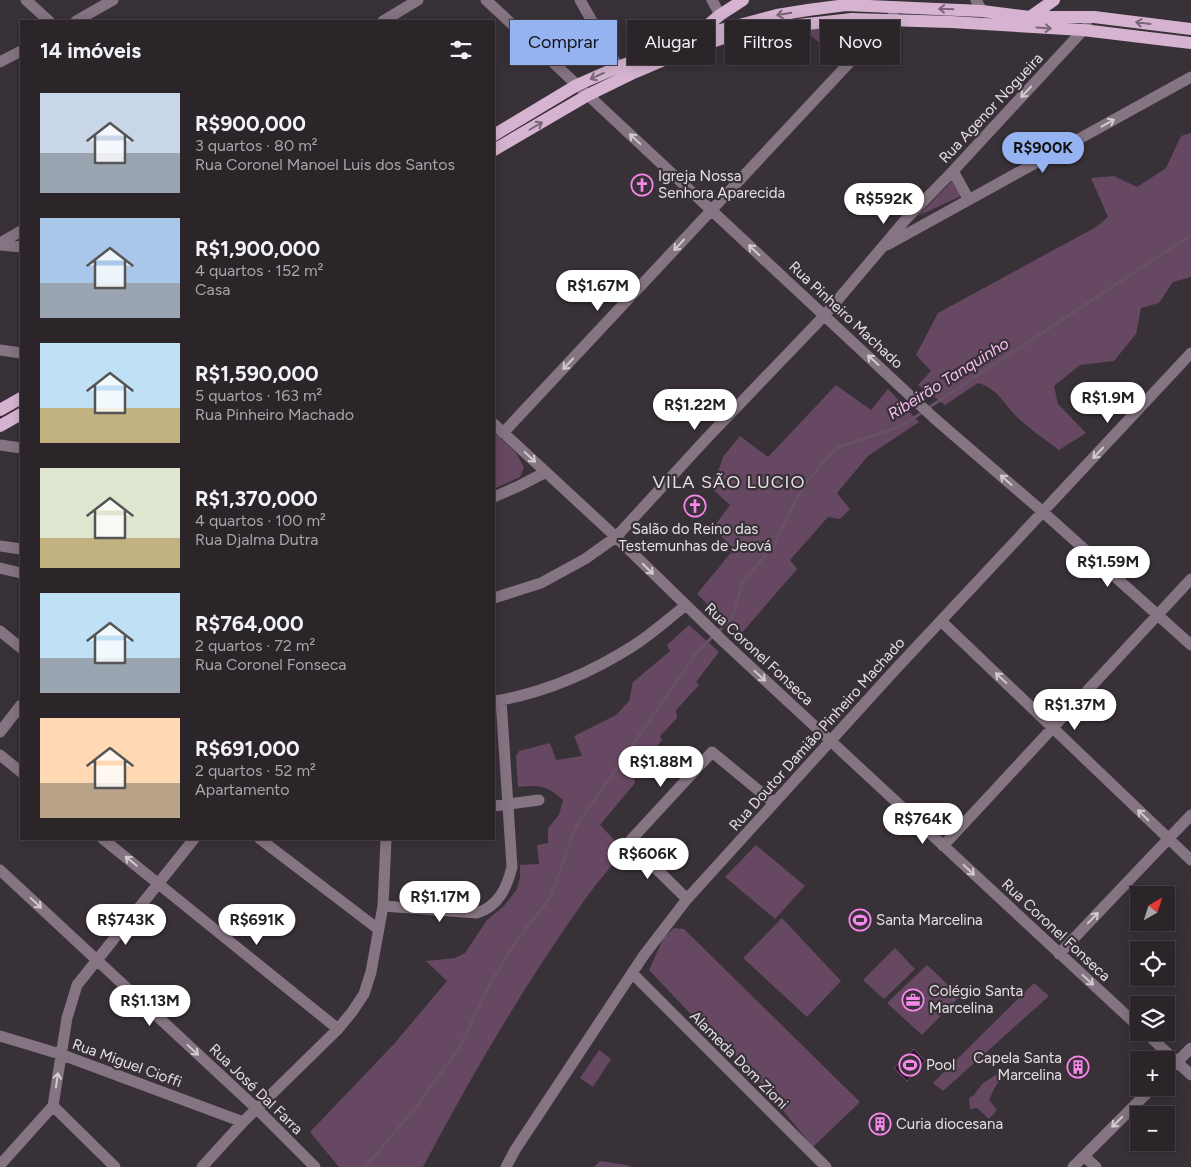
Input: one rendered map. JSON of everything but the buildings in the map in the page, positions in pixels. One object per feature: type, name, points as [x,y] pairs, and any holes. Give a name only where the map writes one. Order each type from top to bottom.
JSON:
[{"type":"main road","points":[[714,20],[743,0]]},
{"type":"main road","points":[[1018,26],[1054,0]]},
{"type":"main road","points":[[715,32],[777,15],[844,3],[901,7],[979,5],[1030,17],[1094,17],[1191,29]]},
{"type":"main road","points":[[495,149],[588,96],[631,74],[690,49],[730,36],[789,26],[852,18],[890,20]]},
{"type":"main road","points":[[900,20],[1083,30],[1191,44]]},
{"type":"main road","points":[[495,135],[577,85],[627,63]]},
{"type":"main road","points":[[0,410],[20,399]]},
{"type":"main road","points":[[0,426],[20,415]]},
{"type":"street","points":[[26,0],[47,20]]},
{"type":"street","points":[[78,20],[113,0]]},
{"type":"street","points":[[385,20],[418,0]]},
{"type":"street","name":"Rua Pinheiro Machado","points":[[486,0],[934,418],[1044,512],[1191,645]]},
{"type":"street","points":[[580,0],[618,66]]},
{"type":"street","points":[[712,0],[720,15]]},
{"type":"street","points":[[844,3],[852,18]]},
{"type":"street","points":[[890,20],[901,7]]},
{"type":"street","name":"Rua Agenor Nogueira","points":[[495,598],[540,583],[585,559],[616,537],[706,439],[824,316],[907,218],[953,171],[1094,17]]},
{"type":"street","points":[[0,62],[20,52]]},
{"type":"street","points":[[503,433],[848,65]]},
{"type":"street","points":[[881,249],[1191,77]]},
{"type":"street","points":[[953,171],[970,200]]},
{"type":"street","points":[[907,218],[925,225]]},
{"type":"street","points":[[0,244],[20,231]]},
{"type":"street","points":[[0,244],[20,248]]},
{"type":"street","points":[[0,350],[20,353]]},
{"type":"street","name":"Rua Doutor Damião Pinheiro Machado","points":[[506,1167],[515,1150],[632,973],[687,899],[830,740],[1191,353]]},
{"type":"street","name":"Rua Coronel Fonseca","points":[[495,425],[616,537],[708,628],[1130,1019]]},
{"type":"street","points":[[0,445],[20,448]]},
{"type":"street","points":[[495,497],[546,472]]},
{"type":"street","points":[[0,546],[20,549]]},
{"type":"street","points":[[0,568],[20,573]]},
{"type":"street","points":[[943,846],[1191,579]]},
{"type":"street","points":[[383,906],[477,913],[490,908],[504,891],[512,866],[508,804],[497,701],[533,692],[586,673],[634,646],[685,606]]},
{"type":"street","points":[[941,621],[1191,860]]},
{"type":"street","points":[[0,631],[20,647]]},
{"type":"street","points":[[0,732],[20,707]]},
{"type":"street","points":[[687,899],[629,842],[712,752],[774,803]]},
{"type":"street","points":[[0,755],[20,771]]},
{"type":"street","points":[[495,806],[540,800]]},
{"type":"street","points":[[1059,954],[1191,815]]},
{"type":"street","points":[[105,840],[338,1029]]},
{"type":"street","points":[[0,1166],[53,1106],[60,1054],[76,986],[193,840]]},
{"type":"street","points":[[261,840],[378,929]]},
{"type":"street","points":[[202,1167],[242,1122],[338,1029],[364,994],[371,972],[383,906],[386,840]]},
{"type":"street","name":"Rua José Dal Farra","points":[[0,870],[257,1109],[310,1165]]},
{"type":"street","name":"Alameda Dom Zioni","points":[[632,973],[826,1167]]},
{"type":"street","name":"Rua Miguel Cioffi","points":[[0,1036],[60,1054],[242,1122]]},
{"type":"street","points":[[1155,1041],[1191,1075]]},
{"type":"street","points":[[1177,1062],[1191,1048]]},
{"type":"street","points":[[1074,1167],[1144,1096]]},
{"type":"street","points":[[53,1106],[115,1167]]},
{"type":"street","points":[[1084,1156],[1096,1167]]},
{"type":"shaded area","points":[[820,28],[820,43],[810,35],[810,29]]},
{"type":"shaded area","points":[[1191,133],[1191,277],[1173,282],[1159,303],[1141,308],[1136,334],[1114,361],[1080,365],[1054,386],[1058,404],[1086,433],[1059,450],[1024,423],[996,393],[985,385],[978,383],[945,405],[918,385],[931,371],[916,355],[938,313],[1096,227],[1108,217],[1091,178],[1114,176],[1137,187],[1166,168],[1181,136]]},
{"type":"shaded area","points":[[952,181],[961,196],[918,216]]},
{"type":"shaded area","points":[[836,385],[871,410],[888,389],[919,422],[868,456],[837,493],[850,509],[840,519],[828,517],[790,560],[797,569],[740,635],[697,594],[734,549],[713,528],[730,505],[709,486],[718,472],[723,457],[740,436],[768,457]]},
{"type":"shaded area","points":[[495,433],[516,453],[524,467],[520,477],[495,489]]},
{"type":"shaded area","points":[[689,625],[719,652],[696,682],[699,685],[676,710],[677,718],[660,736],[662,740],[634,775],[635,783],[600,825],[624,850],[563,930],[521,996],[480,1064],[423,1167],[339,1167],[310,1132],[394,1044],[447,981],[426,961],[455,958],[465,953],[487,920],[504,906],[517,889],[520,878],[520,865],[539,864],[537,845],[548,843],[548,828],[559,815],[563,800],[552,791],[542,787],[518,787],[516,756],[519,751],[550,743],[556,760],[582,756],[574,736],[616,715],[629,701],[633,682],[670,651],[667,645]]},
{"type":"shaded area","points":[[756,845],[805,886],[775,919],[725,877]]},
{"type":"shaded area","points":[[782,918],[841,981],[807,1017],[743,958]]},
{"type":"shaded area","points":[[674,928],[684,929],[860,1102],[813,1147],[743,1062],[719,1044],[649,970],[664,937]]},
{"type":"shaded area","points":[[895,948],[915,969],[884,999],[863,980]]},
{"type":"shaded area","points":[[927,965],[960,996],[922,1035],[887,1003]]},
{"type":"shaded area","points":[[1034,983],[1049,996],[943,1091],[933,1083]]},
{"type":"shaded area","name":"Pool","points":[[914,1049],[925,1061],[907,1081],[894,1068]]},
{"type":"shaded area","points":[[599,1050],[611,1059],[593,1087],[580,1078]]},
{"type":"shaded area","points":[[997,1074],[1003,1076],[989,1100],[997,1110],[989,1119],[977,1108],[970,1109],[969,1098],[974,1095],[982,1084]]},
{"type":"shaded area","points":[[600,1161],[627,1165],[631,1167],[594,1167]]},
{"type":"waterway","name":"Ribeirão Tanquinho","points":[[928,408],[1191,235]]},
{"type":"waterway","name":"Ribeirão Tanquinho","points":[[718,632],[733,616],[742,583],[774,545],[803,486],[836,448],[899,427],[923,412]]},
{"type":"waterway","name":"Ribeirão Tanquinho","points":[[365,1167],[413,1111],[460,1047],[490,984],[516,941],[551,897],[575,828],[695,655],[713,636]]},
{"type":"place","name":"Igreja Nossa Senhora Aparecida","points":[[642,185]]},
{"type":"place","name":"Salão do Reino das Testemunhas de Jeová","points":[[695,506]]},
{"type":"place","name":"Santa Marcelina","points":[[860,920]]},
{"type":"place","name":"Colégio Santa Marcelina","points":[[913,1000]]},
{"type":"place","name":"Pool","points":[[910,1065]]},
{"type":"place","name":"Capela Santa Marcelina","points":[[1078,1067]]},
{"type":"place","name":"Curia diocesana","points":[[880,1124]]},
{"type":"district","name":"VILA SÃO LUCIO","points":[[729,482]]}]
